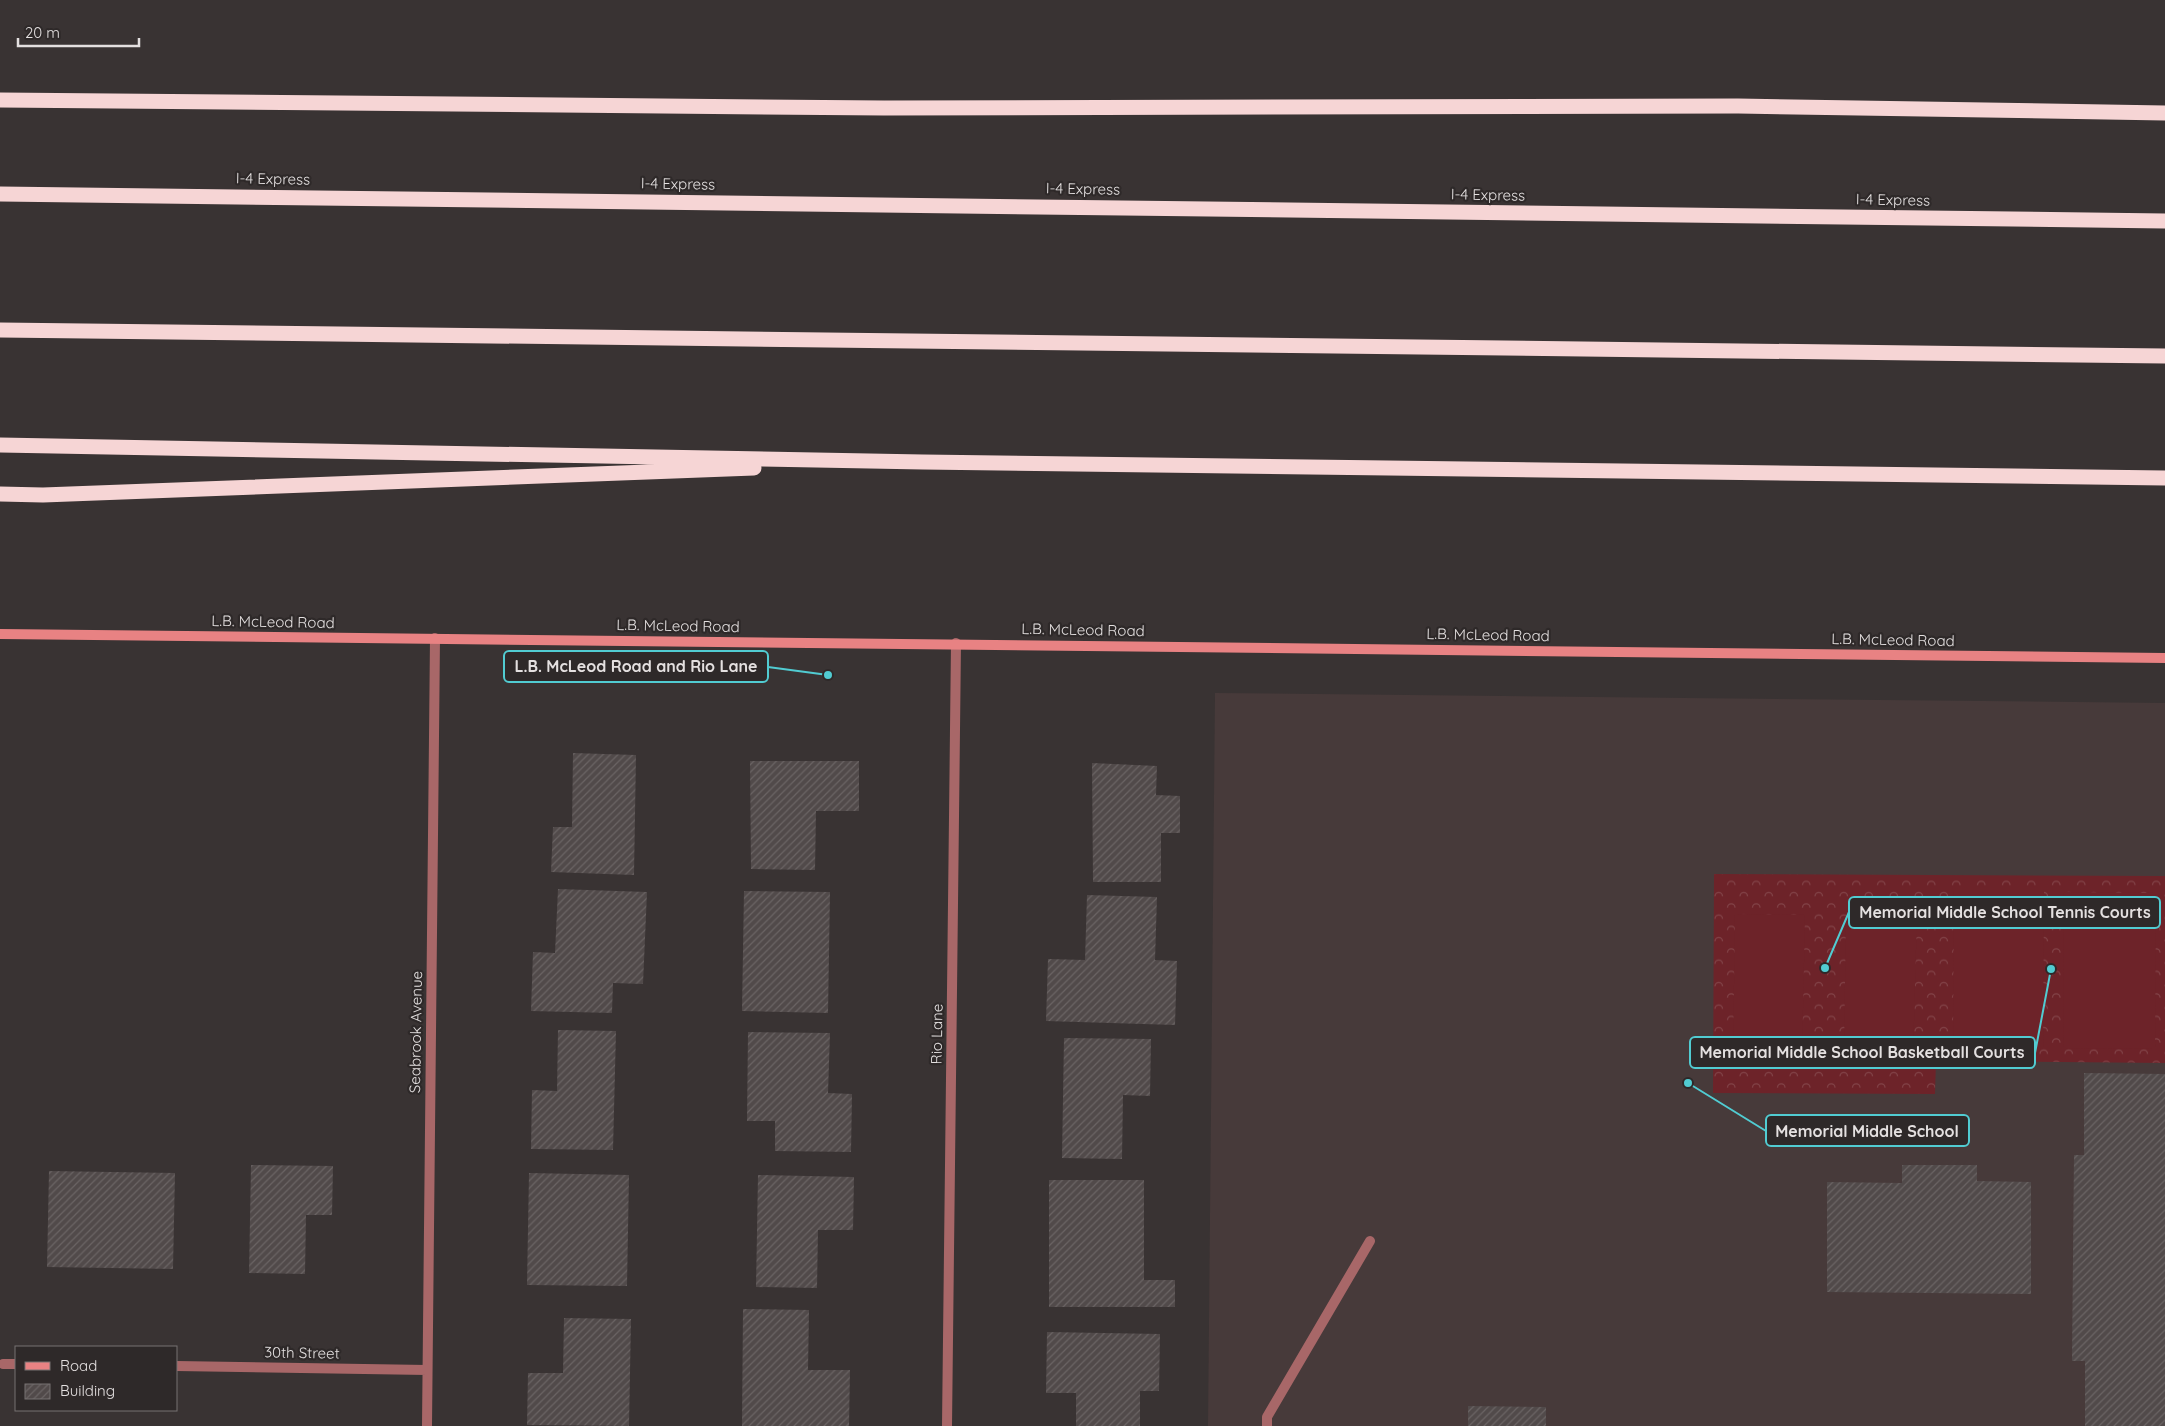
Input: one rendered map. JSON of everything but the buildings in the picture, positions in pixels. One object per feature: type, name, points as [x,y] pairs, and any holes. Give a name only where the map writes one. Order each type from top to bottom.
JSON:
[{"type":"highway","points":[[0,100],[874,108],[1738,106],[2165,113]]},
{"type":"highway","name":"I-4 Express","points":[[0,194],[2165,220]]},
{"type":"highway","points":[[0,330],[2165,356]]},
{"type":"highway","points":[[0,445],[923,462],[2165,478]]},
{"type":"highway","points":[[0,494],[43,495],[923,462]]},
{"type":"street","name":"L.B. McLeod Road","points":[[0,634],[956,643],[2165,658]]},
{"type":"street","name":"Seabrook Avenue","points":[[426,1426],[435,638]]},
{"type":"street","name":"Rio Lane","points":[[947,1426],[956,643]]},
{"type":"street","points":[[1268,1426],[1268,1417],[1370,1241]]},
{"type":"street","points":[[3,1364],[15,1364]]},
{"type":"street","name":"30th Street","points":[[178,1366],[427,1370]]},
{"type":"shaded area","points":[[1215,693],[2165,703],[2165,1426],[1208,1426]]},
{"type":"green space","points":[[1714,874],[2165,876],[2165,1063],[1936,1061],[1935,1094],[1713,1093]]},
{"type":"green space","points":[[1954,890],[2044,890],[2043,1049],[1953,1048]]},
{"type":"green space","points":[[2064,892],[2156,893],[2155,1049],[2063,1048]]},
{"type":"green space","points":[[1846,913],[1917,914],[1913,1058],[1844,1057]]},
{"type":"green space","points":[[1735,914],[1805,915],[1802,1058],[1733,1057]]},
{"type":"place","name":"L.B. McLeod Road and Rio Lane","points":[[828,675]]},
{"type":"place","name":"Memorial Middle School Tennis Courts","points":[[1825,968]]},
{"type":"place","name":"Memorial Middle School Basketball Courts","points":[[2051,969]]},
{"type":"place","name":"Memorial Middle School","points":[[1688,1083]]}]
